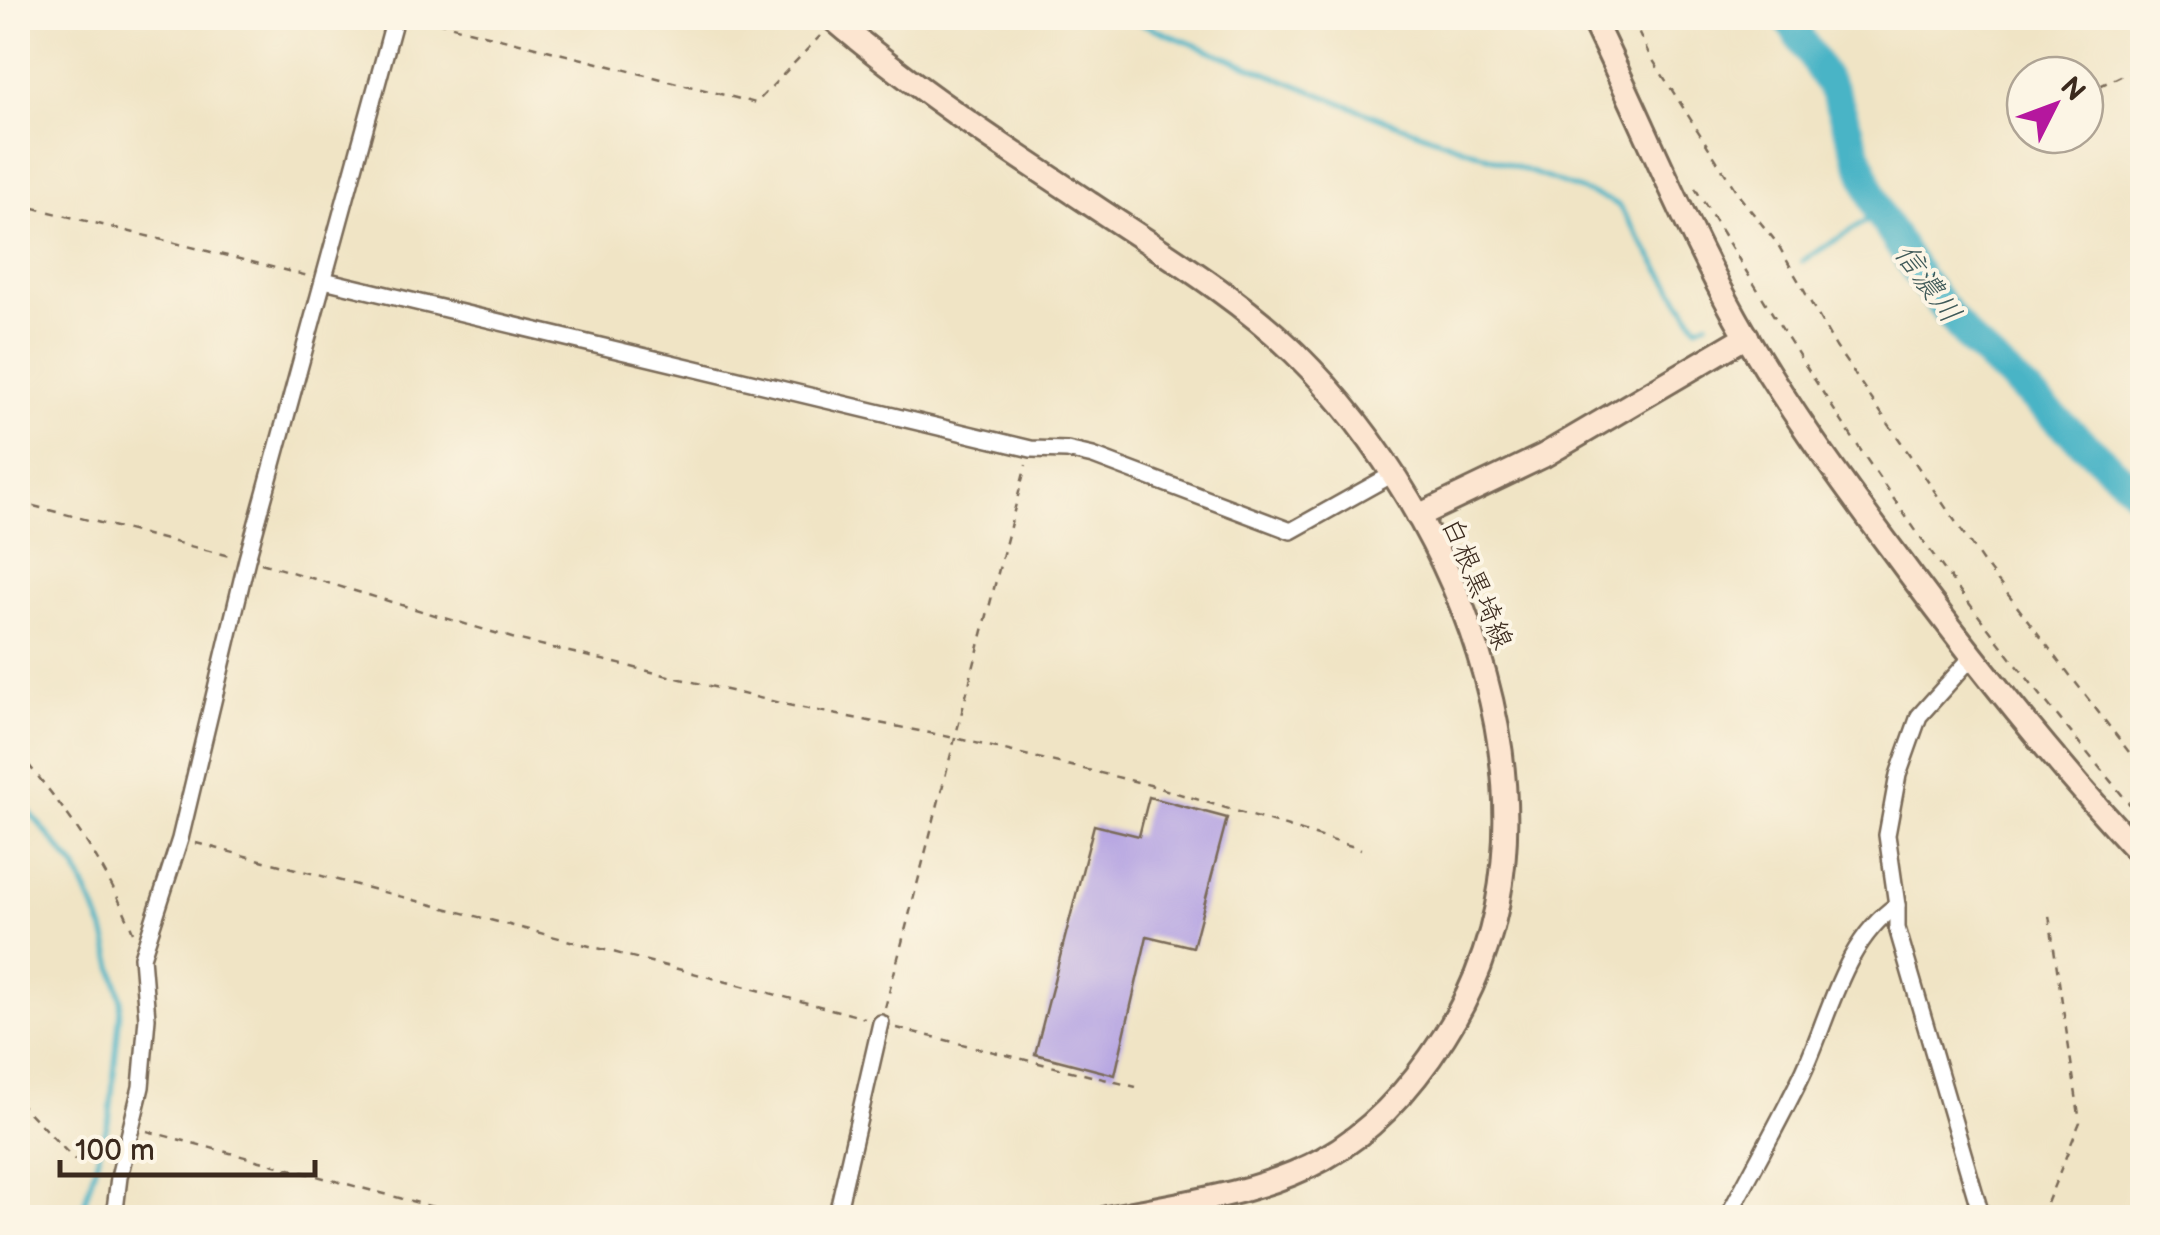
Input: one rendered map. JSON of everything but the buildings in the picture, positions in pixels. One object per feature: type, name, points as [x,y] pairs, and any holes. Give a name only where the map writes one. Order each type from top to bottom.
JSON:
[{"type":"main road","points":[[1592,18],[1694,240],[1746,336],[1837,475],[1972,657],[2083,793],[2142,856]]},
{"type":"main road","name":"白根黒埼線","points":[[834,19],[906,76],[1236,302],[1321,380],[1367,436],[1418,516],[1471,634],[1488,687],[1504,790],[1504,870],[1492,930],[1476,976],[1430,1059],[1362,1132],[1326,1158],[1286,1177],[1246,1189],[1107,1218]]},
{"type":"main road","points":[[1418,516],[1544,456],[1746,336]]},
{"type":"street","points":[[114,1218],[140,1088],[146,1018],[142,957],[180,839],[247,559],[395,18]]},
{"type":"street","points":[[324,280],[1031,449],[1092,456],[1291,531],[1392,474]]},
{"type":"street","points":[[1972,657],[1919,716],[1898,774],[1886,835],[1897,928],[1982,1218]]},
{"type":"street","points":[[1727,1218],[1802,1075],[1842,976],[1880,917],[1897,904]]},
{"type":"street","points":[[836,1218],[881,1023]]},
{"type":"path","points":[[421,18],[756,103],[834,19]]},
{"type":"path","points":[[1632,18],[1649,54],[1740,196],[1777,243],[1836,347],[1983,562],[2142,769]]},
{"type":"path","points":[[2105,82],[2142,66]]},
{"type":"path","points":[[1687,176],[1785,335],[1901,510],[2044,702],[2142,819]]},
{"type":"path","points":[[18,204],[324,280]]},
{"type":"path","points":[[881,1023],[1031,449]]},
{"type":"path","points":[[18,502],[247,559],[512,638],[788,705],[955,738],[1150,785],[1360,849]]},
{"type":"path","points":[[18,752],[90,843],[112,883],[142,957]]},
{"type":"path","points":[[180,839],[1136,1087]]},
{"type":"path","points":[[2041,1218],[2080,1122],[2049,915]]},
{"type":"path","points":[[18,1101],[75,1160]]},
{"type":"path","points":[[132,1127],[475,1218]]},
{"type":"waterway","points":[[1127,18],[1385,120],[1611,201],[1618,205],[1697,326],[1707,322]]},
{"type":"waterway","name":"信濃川","points":[[1787,18],[1835,93],[1879,213],[1921,279],[1971,342],[2142,496]]},
{"type":"waterway","points":[[1802,261],[1879,213]]},
{"type":"waterway","points":[[18,798],[76,868],[104,930],[121,999],[110,1115],[80,1218]]}]
